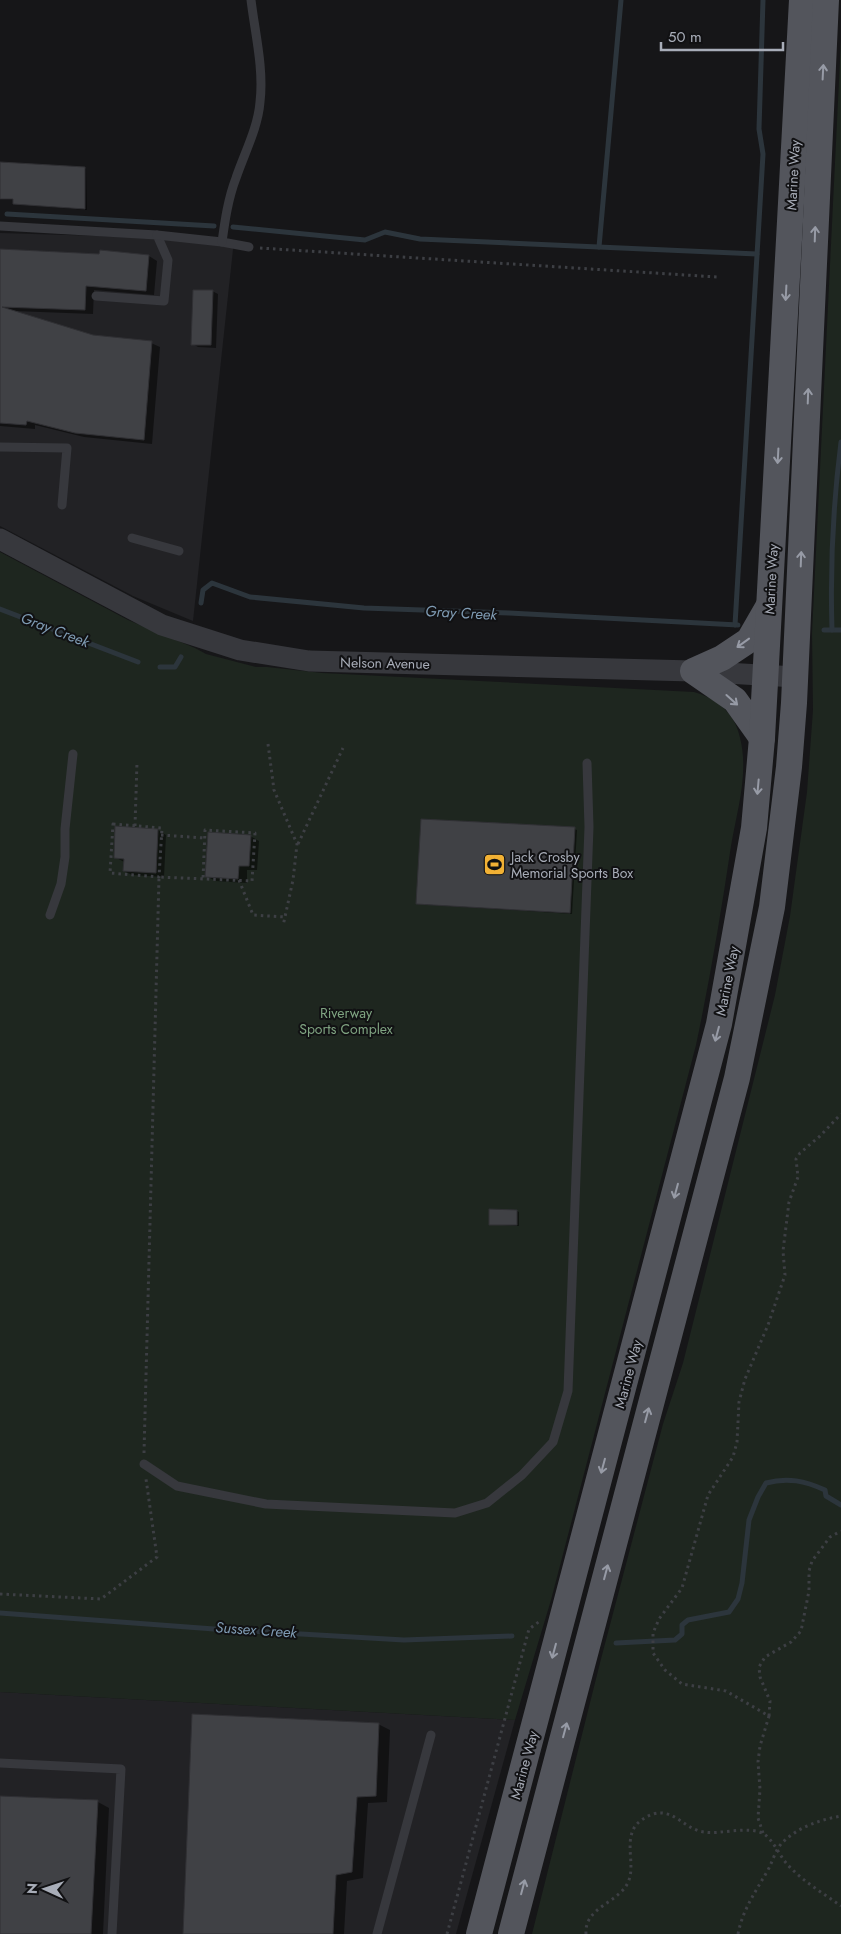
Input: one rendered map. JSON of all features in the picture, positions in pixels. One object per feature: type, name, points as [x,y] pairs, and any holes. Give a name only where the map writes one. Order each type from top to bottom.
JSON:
[{"type":"main road","name":"Marine Way","points":[[479,1934],[719,1024],[754,828],[766,675],[802,0]]},
{"type":"main road","name":"Marine Way","points":[[511,1934],[737,1078],[772,907],[789,767],[795,676],[826,0]]},
{"type":"main road","points":[[693,671],[722,658],[749,640],[770,604]]},
{"type":"main road","points":[[693,671],[735,700],[762,738]]},
{"type":"street","name":"Nelson Avenue","points":[[0,539],[162,625],[240,650],[309,661],[693,671],[795,676]]},
{"type":"lane","points":[[222,242],[226,211],[257,119],[260,104],[262,80],[251,0]]},
{"type":"lane","points":[[0,226],[157,235],[249,247]]},
{"type":"lane","points":[[96,296],[164,301],[168,260],[157,235]]},
{"type":"lane","points":[[0,447],[67,448],[62,505]]},
{"type":"lane","points":[[132,538],[179,551]]},
{"type":"lane","points":[[50,915],[60,884],[65,858],[65,829],[73,754]]},
{"type":"lane","points":[[144,1464],[177,1486],[266,1504],[455,1513],[487,1503],[522,1475],[553,1442],[568,1391],[589,827],[587,763]]},
{"type":"lane","points":[[376,1934],[431,1736]]},
{"type":"lane","points":[[0,1763],[121,1769],[112,1934]]},
{"type":"path","points":[[249,247],[717,276]]},
{"type":"path","points":[[268,744],[274,790],[297,844]]},
{"type":"path","points":[[283,926],[293,880],[297,844],[343,748]]},
{"type":"path","points":[[135,826],[137,762]]},
{"type":"path","points":[[0,1594],[101,1599],[157,1556],[144,1464],[159,877],[162,828],[113,824],[110,873],[159,877],[203,879],[239,880],[252,881],[255,833],[205,830],[203,879]]},
{"type":"path","points":[[161,835],[205,838]]},
{"type":"path","points":[[239,880],[253,915],[285,917]]},
{"type":"path","points":[[769,1716],[726,1691],[682,1684],[665,1670],[657,1659],[653,1653],[652,1641],[659,1619],[682,1588],[708,1495],[733,1457],[737,1442],[739,1402],[745,1379],[786,1274],[783,1250],[789,1202],[798,1177],[796,1159],[800,1152],[820,1136],[841,1114]]},
{"type":"path","points":[[841,1531],[830,1537],[812,1561],[809,1571],[809,1590],[801,1630],[791,1642],[765,1657],[759,1666],[760,1677],[770,1701],[769,1716],[760,1746],[758,1762],[760,1789],[758,1818],[763,1834],[774,1844],[786,1864],[801,1878],[841,1906]]},
{"type":"path","points":[[447,1934],[529,1629]]},
{"type":"path","points":[[586,1934],[589,1919],[597,1910],[622,1893],[628,1885],[631,1875],[632,1832],[641,1821],[654,1813],[669,1814],[694,1829],[704,1832],[740,1830],[763,1834]]},
{"type":"path","points":[[738,1934],[748,1902],[781,1844],[802,1828],[821,1819],[841,1816]]},
{"type":"shaded area","points":[[0,233],[234,240],[193,621],[133,596],[0,526]]},
{"type":"shaded area","points":[[0,1692],[515,1720],[456,1934],[0,1934]]},
{"type":"green space","points":[[841,40],[841,1934],[532,1934],[601,1659],[663,1424],[683,1363],[775,995],[790,916],[807,792],[813,710],[812,633]]},
{"type":"green space","name":"Riverway Sports Complex","points":[[0,552],[128,620],[206,654],[256,667],[322,673],[694,692],[716,702],[728,712],[736,726],[742,748],[743,776],[711,971],[696,1045],[551,1600],[515,1720],[0,1692]]},
{"type":"building","points":[[0,162],[85,167],[85,209],[13,204],[13,199],[0,199]]},
{"type":"building","points":[[0,249],[99,254],[100,250],[149,255],[146,291],[86,286],[85,310],[2,307],[93,335],[152,341],[144,440],[75,433],[27,421],[26,425],[0,423]]},
{"type":"building","points":[[193,290],[213,290],[211,345],[191,345]]},
{"type":"building","name":"Jack Crosby Memorial Sports Box","points":[[421,819],[575,827],[570,913],[416,904]]},
{"type":"building","points":[[115,826],[158,829],[156,873],[123,871],[124,859],[114,858]]},
{"type":"building","points":[[208,832],[251,835],[249,866],[239,866],[238,879],[205,877]]},
{"type":"building","points":[[489,1209],[517,1210],[517,1225],[489,1225]]},
{"type":"building","points":[[192,1714],[379,1723],[376,1796],[357,1797],[352,1872],[336,1875],[333,1934],[183,1934]]},
{"type":"building","points":[[0,1796],[98,1800],[91,1934],[0,1934]]},
{"type":"waterway","points":[[599,247],[621,0]]},
{"type":"waterway","points":[[735,625],[763,154],[759,129],[763,0]]},
{"type":"waterway","points":[[7,214],[214,226]]},
{"type":"waterway","points":[[233,227],[365,240],[385,232],[420,239],[757,254]]},
{"type":"waterway","points":[[832,630],[833,536],[841,442]]},
{"type":"waterway","name":"Gray Creek","points":[[201,603],[203,590],[212,583],[250,597],[364,608],[509,613],[738,625]]},
{"type":"waterway","name":"Gray Creek","points":[[0,609],[138,662]]},
{"type":"waterway","name":"Gray Creek","points":[[824,630],[841,630]]},
{"type":"waterway","name":"Gray Creek","points":[[160,667],[175,667],[181,657]]},
{"type":"waterway","name":"Sussex Creek","points":[[616,1643],[675,1640],[682,1634],[682,1625],[688,1620],[729,1612],[738,1599],[742,1583],[749,1520],[766,1483],[789,1480],[810,1484],[825,1490],[826,1496],[841,1505]]},
{"type":"waterway","name":"Sussex Creek","points":[[0,1613],[214,1629],[404,1640],[512,1636]]},
{"type":"place","name":"Jack Crosby Memorial Sports Box","points":[[495,865]]}]
